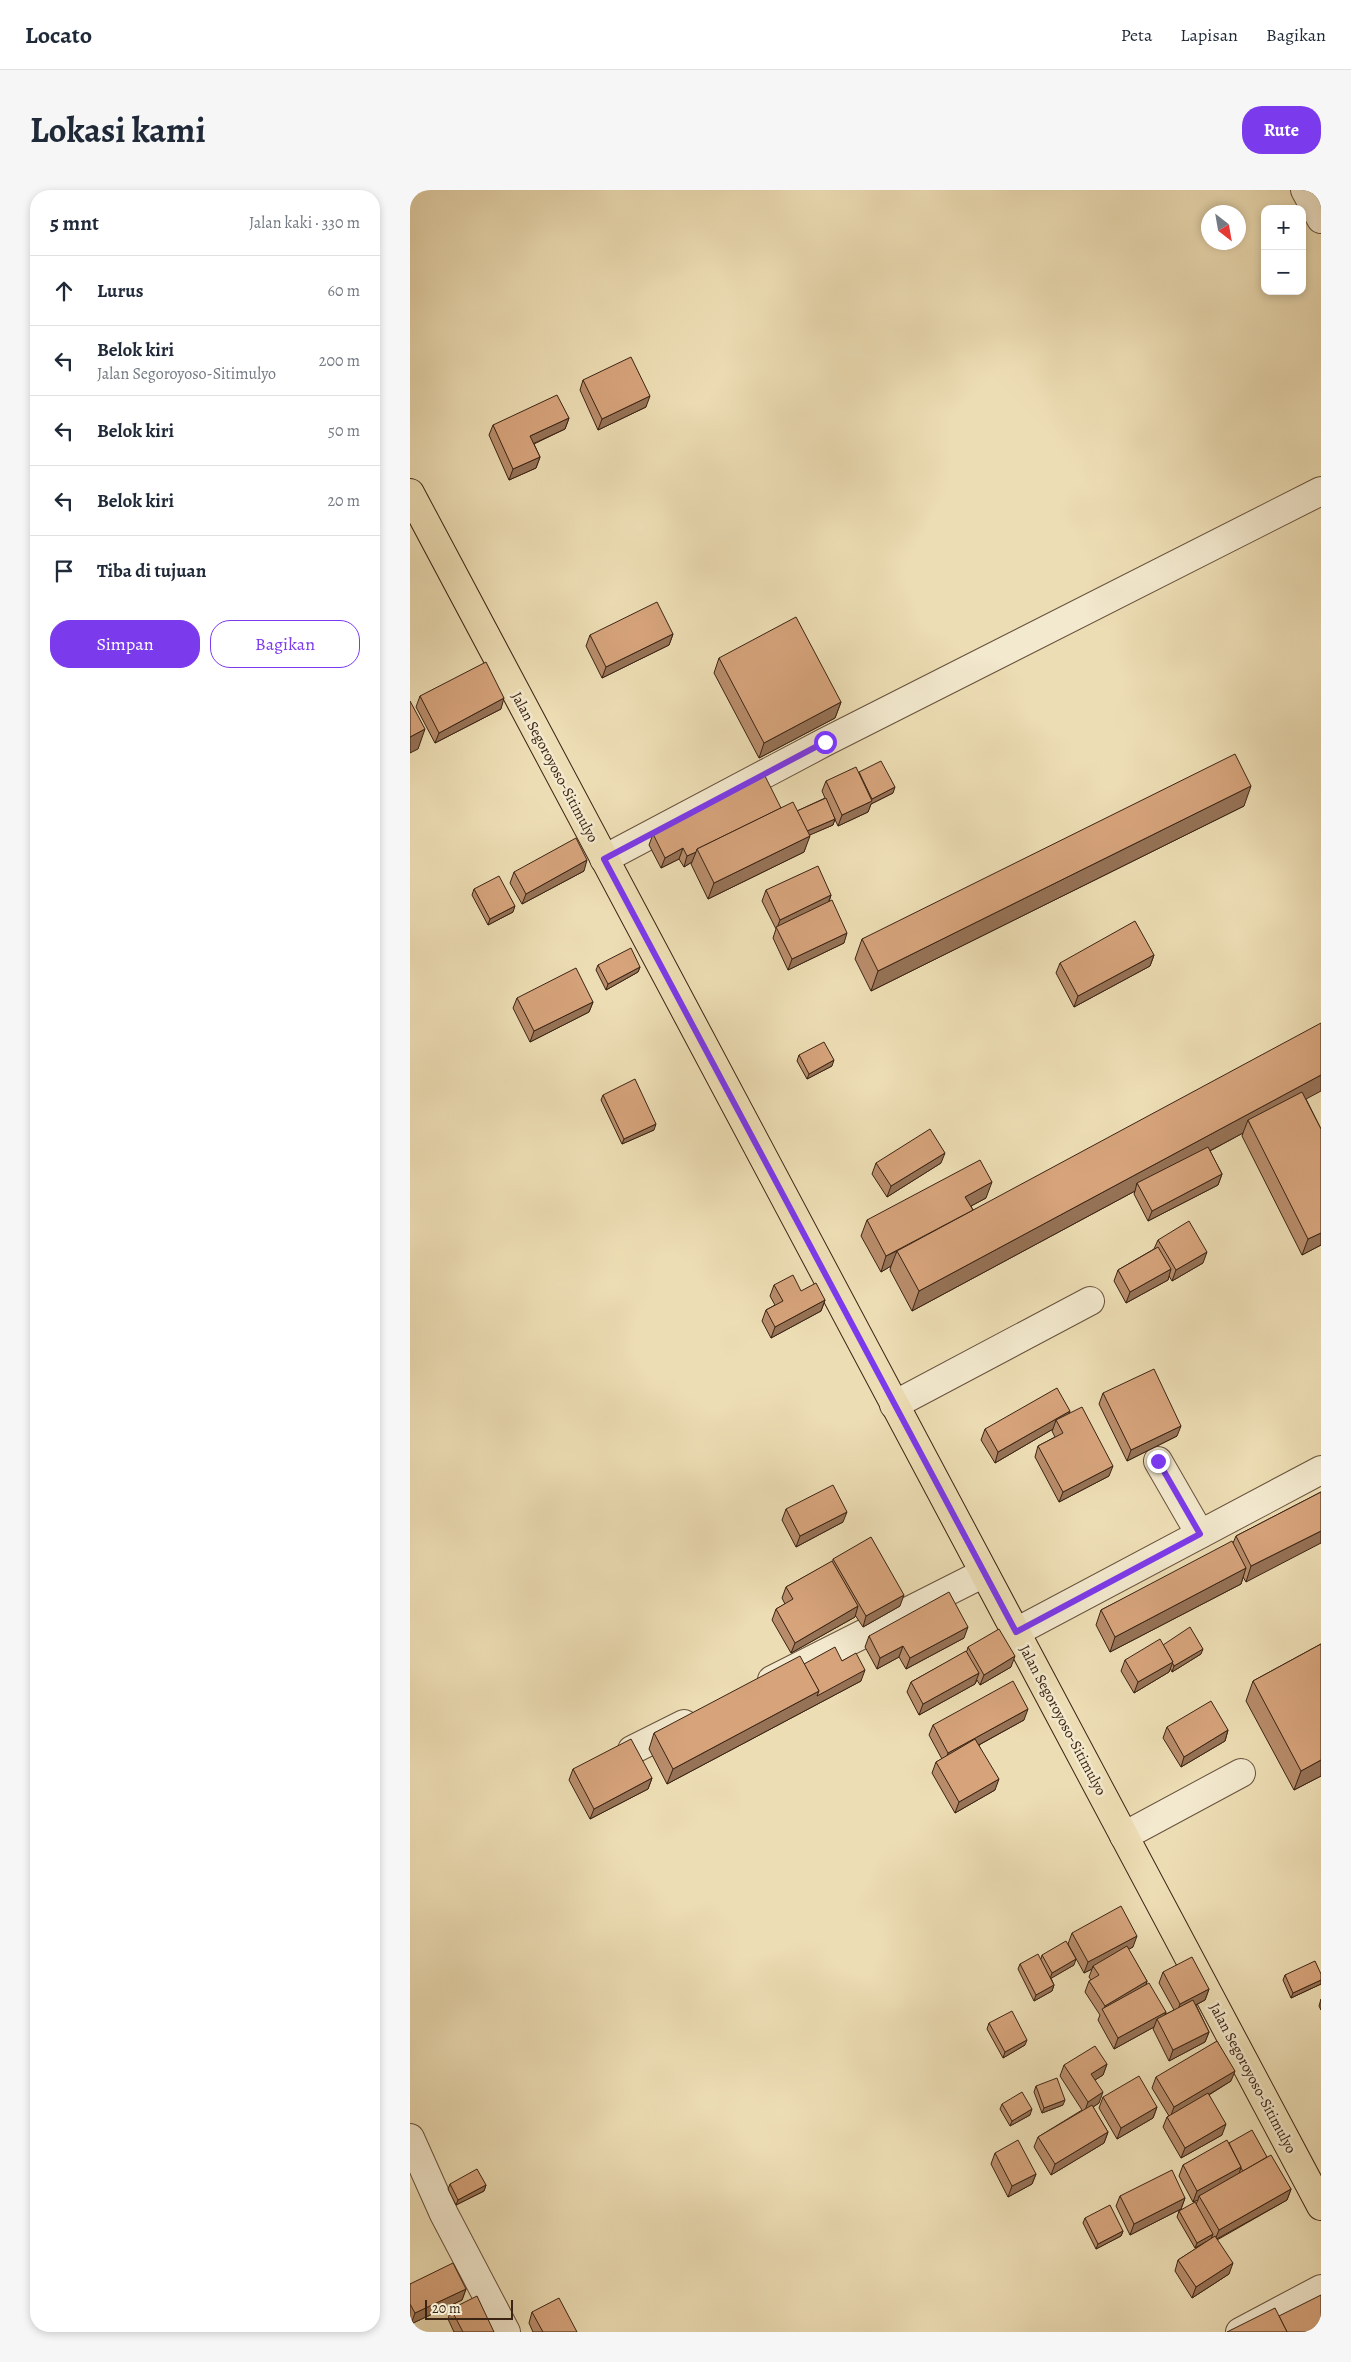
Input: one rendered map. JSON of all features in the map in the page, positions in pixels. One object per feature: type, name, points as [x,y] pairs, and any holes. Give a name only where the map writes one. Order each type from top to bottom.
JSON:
[{"type":"main road","name":"Jalan Segoroyoso-Sitimulyo","points":[[410,493],[1321,2206]]},
{"type":"street","points":[[1305,190],[1321,219]]},
{"type":"street","points":[[604,859],[825,742],[1321,491]]},
{"type":"street","points":[[894,1404],[1090,1301]]},
{"type":"street","points":[[1158,1461],[1200,1534]]},
{"type":"street","points":[[1016,1632],[1321,1470]]},
{"type":"street","points":[[746,1692],[984,1573]]},
{"type":"street","points":[[632,1750],[702,1715]]},
{"type":"street","points":[[1124,1836],[1241,1773]]},
{"type":"street","points":[[410,2138],[444,2214],[506,2332]]},
{"type":"street","points":[[1240,2332],[1321,2289]]},
{"type":"building","points":[[631,357],[650,396],[602,419],[583,380]]},
{"type":"building","points":[[557,395],[569,418],[530,436],[540,457],[513,469],[493,425]]},
{"type":"building","points":[[657,602],[673,634],[606,667],[590,635]]},
{"type":"building","points":[[796,617],[841,702],[764,743],[719,658]]},
{"type":"building","points":[[486,662],[504,698],[439,733],[420,696]]},
{"type":"building","points":[[410,701],[425,729],[410,737]]},
{"type":"building","points":[[1235,754],[1251,786],[878,971],[862,939]]},
{"type":"building","points":[[881,761],[895,787],[872,799],[859,772]]},
{"type":"building","points":[[856,767],[872,801],[842,815],[826,781]]},
{"type":"building","points":[[765,776],[781,808],[697,849],[696,852],[687,856],[683,848],[665,858],[653,834]]},
{"type":"building","points":[[826,798],[835,819],[807,831],[797,811]]},
{"type":"building","points":[[793,802],[810,836],[714,883],[697,849]]},
{"type":"building","points":[[576,838],[587,860],[526,894],[514,872]]},
{"type":"building","points":[[818,866],[831,895],[780,920],[766,890]]},
{"type":"building","points":[[499,876],[515,906],[490,919],[474,889]]},
{"type":"building","points":[[832,900],[847,933],[792,959],[776,927]]},
{"type":"building","points":[[1135,921],[1154,955],[1078,996],[1060,963]]},
{"type":"building","points":[[631,948],[640,967],[608,984],[598,965]]},
{"type":"building","points":[[576,968],[593,1002],[534,1031],[517,998]]},
{"type":"building","points":[[1321,1023],[1321,1075],[919,1291],[897,1251]]},
{"type":"building","points":[[824,1042],[834,1060],[809,1074],[799,1055]]},
{"type":"building","points":[[635,1079],[656,1124],[624,1139],[603,1095]]},
{"type":"building","points":[[1302,1092],[1321,1129],[1321,1233],[1308,1239],[1248,1120]]},
{"type":"building","points":[[930,1129],[945,1153],[891,1186],[876,1163]]},
{"type":"building","points":[[1208,1147],[1222,1174],[1152,1211],[1137,1183]]},
{"type":"building","points":[[980,1160],[992,1182],[965,1197],[973,1210],[886,1256],[867,1220]]},
{"type":"building","points":[[1189,1221],[1207,1252],[1176,1270],[1158,1240]]},
{"type":"building","points":[[1158,1247],[1171,1269],[1130,1292],[1118,1270]]},
{"type":"building","points":[[793,1275],[801,1291],[816,1283],[825,1300],[775,1327],[766,1310],[783,1301],[774,1285]]},
{"type":"building","points":[[1154,1369],[1181,1426],[1131,1450],[1103,1393]]},
{"type":"building","points":[[1057,1388],[1070,1411],[998,1452],[985,1429]]},
{"type":"building","points":[[1082,1407],[1113,1466],[1063,1492],[1038,1446],[1063,1433],[1056,1420]]},
{"type":"building","points":[[833,1485],[847,1512],[800,1536],[786,1509]]},
{"type":"building","points":[[1321,1492],[1321,1531],[1251,1566],[1236,1536]]},
{"type":"building","points":[[871,1537],[904,1595],[866,1616],[833,1559]]},
{"type":"building","points":[[1232,1541],[1246,1568],[1115,1637],[1101,1610]]},
{"type":"building","points":[[832,1561],[858,1606],[795,1643],[776,1609],[793,1599],[786,1587]]},
{"type":"building","points":[[949,1592],[968,1627],[910,1658],[903,1646],[880,1658],[869,1636]]},
{"type":"building","points":[[1190,1627],[1203,1649],[1174,1666],[1163,1645]]},
{"type":"building","points":[[999,1629],[1015,1656],[984,1675],[968,1647]]},
{"type":"building","points":[[1160,1639],[1173,1662],[1138,1682],[1125,1660]]},
{"type":"building","points":[[1321,1644],[1321,1760],[1301,1771],[1253,1681]]},
{"type":"building","points":[[835,1647],[842,1661],[856,1653],[865,1670],[817,1696],[819,1691],[804,1664]]},
{"type":"building","points":[[966,1651],[979,1673],[923,1704],[911,1682]]},
{"type":"building","points":[[800,1656],[819,1691],[673,1769],[654,1733]]},
{"type":"building","points":[[1013,1681],[1028,1709],[948,1753],[933,1725]]},
{"type":"building","points":[[1211,1701],[1228,1730],[1184,1757],[1167,1727]]},
{"type":"building","points":[[631,1739],[652,1778],[594,1809],[573,1769]]},
{"type":"building","points":[[975,1739],[999,1779],[959,1802],[936,1762]]},
{"type":"building","points":[[1121,1906],[1137,1936],[1088,1962],[1072,1933]]},
{"type":"building","points":[[1066,1941],[1076,1959],[1052,1973],[1042,1955]]},
{"type":"building","points":[[1127,1946],[1147,1981],[1105,2006],[1089,1981],[1099,1975],[1093,1966]]},
{"type":"building","points":[[1038,1954],[1054,1985],[1036,1995],[1020,1964]]},
{"type":"building","points":[[1192,1957],[1209,1989],[1180,2004],[1163,1972]]},
{"type":"building","points":[[1315,1961],[1321,1974],[1321,1980],[1293,1993],[1285,1975]]},
{"type":"building","points":[[1149,1983],[1166,2012],[1118,2038],[1102,2009]]},
{"type":"building","points":[[1193,2000],[1209,2032],[1173,2050],[1157,2019]]},
{"type":"building","points":[[1012,2011],[1027,2040],[1005,2052],[989,2023]]},
{"type":"building","points":[[1217,2041],[1235,2071],[1174,2107],[1156,2077]]},
{"type":"building","points":[[1095,2046],[1107,2064],[1091,2074],[1103,2092],[1088,2102],[1064,2065]]},
{"type":"building","points":[[1139,2076],[1157,2107],[1121,2128],[1103,2097]]},
{"type":"building","points":[[1057,2078],[1065,2100],[1044,2108],[1036,2086]]},
{"type":"building","points":[[1022,2092],[1032,2109],[1012,2121],[1002,2104]]},
{"type":"building","points":[[1208,2093],[1226,2124],[1185,2148],[1167,2117]]},
{"type":"building","points":[[1092,2105],[1108,2132],[1055,2164],[1038,2137]]},
{"type":"building","points":[[1252,2130],[1267,2157],[1243,2171],[1229,2143]]},
{"type":"building","points":[[1018,2140],[1036,2174],[1012,2186],[995,2153]]},
{"type":"building","points":[[1227,2140],[1241,2167],[1197,2191],[1183,2165]]},
{"type":"building","points":[[1271,2155],[1291,2189],[1219,2230],[1199,2196]]},
{"type":"building","points":[[477,2169],[486,2185],[458,2200],[450,2184]]},
{"type":"building","points":[[1172,2170],[1185,2198],[1134,2224],[1120,2196]]},
{"type":"building","points":[[1195,2202],[1213,2234],[1197,2243],[1179,2211]]},
{"type":"building","points":[[1110,2205],[1123,2231],[1098,2244],[1085,2218]]},
{"type":"building","points":[[1215,2236],[1233,2263],[1196,2287],[1178,2260]]},
{"type":"building","points":[[453,2263],[466,2289],[415,2313],[410,2304],[410,2284]]},
{"type":"building","points":[[1321,2295],[1321,2332],[1287,2332],[1279,2316]]},
{"type":"building","points":[[477,2296],[494,2332],[463,2332],[451,2309]]},
{"type":"building","points":[[559,2298],[577,2332],[543,2332],[532,2312]]},
{"type":"building","points":[[1275,2308],[1287,2332],[1227,2332]]},
{"type":"route","points":[[825,742],[604,859],[1016,1632],[1200,1534],[1158,1461]]}]
